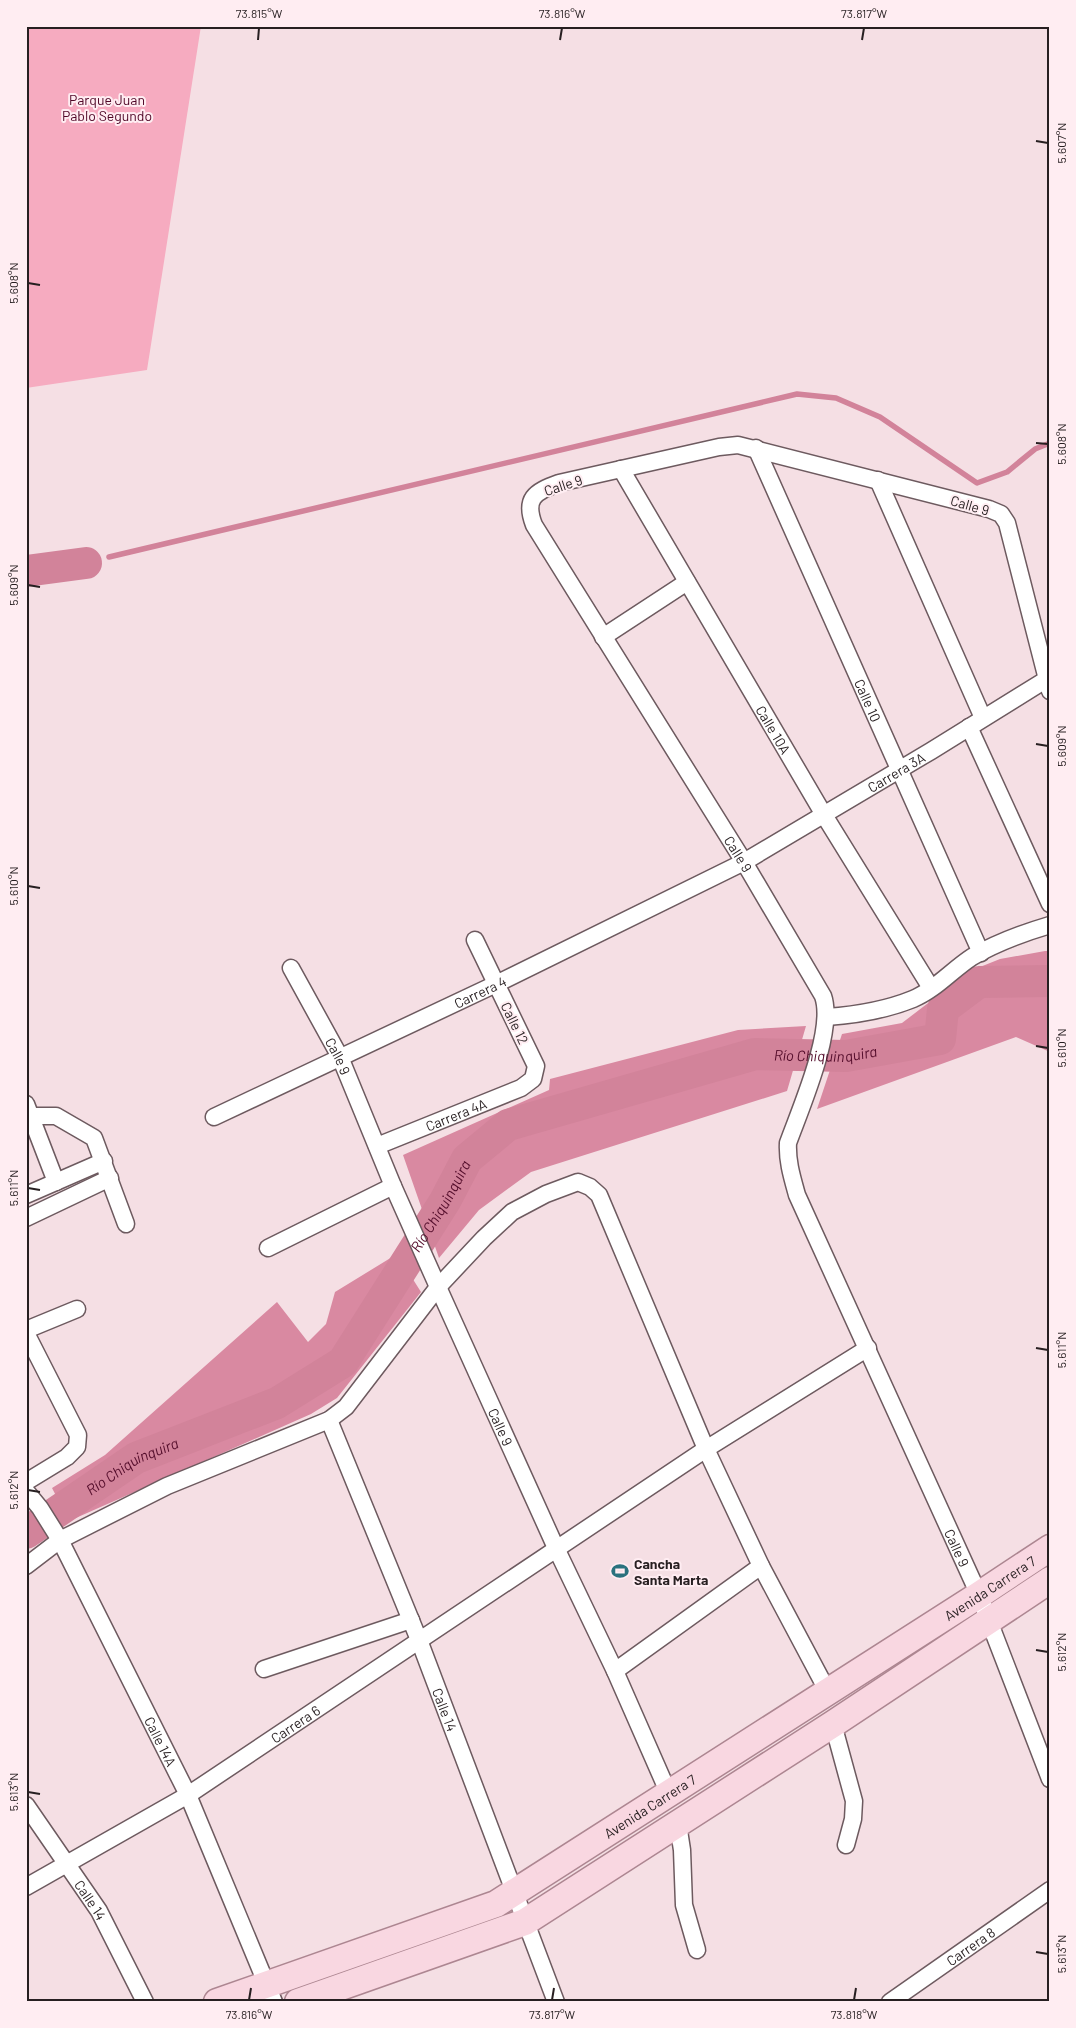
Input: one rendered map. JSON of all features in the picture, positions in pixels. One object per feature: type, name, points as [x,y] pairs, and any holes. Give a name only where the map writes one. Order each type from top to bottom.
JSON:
[{"type":"main road","name":"Avenida Carrera 7","points":[[217,2002],[270,1993],[496,1904],[1050,1548]]},
{"type":"main road","name":"Avenida Carrera 7","points":[[310,2000],[524,1922],[833,1724],[1050,1580]]},
{"type":"street","name":"Calle 9","points":[[1048,685],[1007,523],[1001,514],[878,480],[738,445],[719,447],[559,483],[544,488],[535,495],[529,504],[529,512],[534,525],[744,862],[823,996],[827,1006],[825,1034],[788,1143],[787,1156],[797,1195],[979,1595],[1050,1779]]},
{"type":"street","name":"Calle 10","points":[[756,448],[981,953]]},
{"type":"street","name":"Calle 10A","points":[[621,469],[824,815],[931,988]]},
{"type":"street","points":[[878,480],[984,718]]},
{"type":"street","points":[[604,637],[687,582]]},
{"type":"street","name":"Carrera 3A","points":[[744,862],[984,718],[1048,685]]},
{"type":"street","points":[[969,727],[1050,904]]},
{"type":"street","name":"Carrera 4","points":[[214,1117],[496,984],[744,862]]},
{"type":"street","points":[[827,1017],[846,1016],[914,999],[972,957],[1018,935],[1050,925]]},
{"type":"street","name":"Calle 12","points":[[475,940],[536,1066],[533,1079]]},
{"type":"street","name":"Calle 9","points":[[291,968],[340,1057],[393,1186],[406,1211],[438,1287],[669,1794]]},
{"type":"street","name":"Carrera 4A","points":[[377,1146],[521,1088],[533,1079]]},
{"type":"street","points":[[28,1110],[56,1116],[94,1138],[126,1224]]},
{"type":"street","points":[[28,1110],[56,1182]]},
{"type":"street","points":[[26,1195],[104,1161]]},
{"type":"street","points":[[26,1218],[110,1178]]},
{"type":"street","points":[[26,1566],[57,1534],[167,1486],[329,1420],[346,1407],[438,1287],[512,1212],[546,1194],[578,1182],[590,1187],[599,1195],[706,1449],[761,1566],[828,1692]]},
{"type":"street","points":[[268,1248],[393,1186]]},
{"type":"street","points":[[26,1482],[67,1457],[77,1447],[78,1435],[26,1331],[77,1309]]},
{"type":"street","points":[[556,1548],[706,1449],[868,1348]]},
{"type":"street","name":"Calle 14","points":[[329,1420],[419,1640],[524,1922],[556,2002]]},
{"type":"street","name":"Calle 14A","points":[[26,1491],[57,1534],[188,1795],[270,1993]]},
{"type":"street","name":"Carrera 6","points":[[26,1887],[188,1795],[556,1548]]},
{"type":"street","points":[[615,1672],[761,1566]]},
{"type":"street","points":[[264,1669],[411,1620]]},
{"type":"street","points":[[833,1724],[854,1801],[853,1819],[846,1845]]},
{"type":"street","name":"Calle 14","points":[[26,1805],[99,1911],[145,2002]]},
{"type":"street","points":[[678,1824],[682,1850],[684,1905],[697,1950]]},
{"type":"street","name":"Carrera 8","points":[[890,2002],[1050,1890]]},
{"type":"green space","name":"Parque Juan Pablo Segundo","points":[[26,26],[201,26],[147,370],[26,388]]},
{"type":"shaded area","points":[[1050,951],[1050,1052],[1016,1037],[817,1109],[842,1034],[902,1023],[970,971],[1000,959]]},
{"type":"shaded area","points":[[806,1026],[787,1091],[531,1172],[479,1210],[439,1258],[403,1155],[549,1090],[550,1079],[738,1030]]},
{"type":"shaded area","points":[[397,1254],[421,1292],[337,1398],[311,1414],[69,1521],[52,1488],[105,1455],[277,1302],[308,1342],[326,1324],[335,1292]]},
{"type":"waterway","points":[[109,557],[797,394],[836,398],[880,417],[977,483],[1007,472],[1035,449],[1050,443]]},
{"type":"waterway","points":[[26,571],[86,563]]},
{"type":"waterway","name":"Río Chiquinquira","points":[[26,1533],[136,1458],[277,1403],[343,1362],[445,1201],[467,1159],[508,1125],[755,1054],[846,1056],[940,1039],[943,1009],[979,982],[1050,981]]},
{"type":"place","name":"Cancha Santa Marta","points":[[620,1571]]}]
